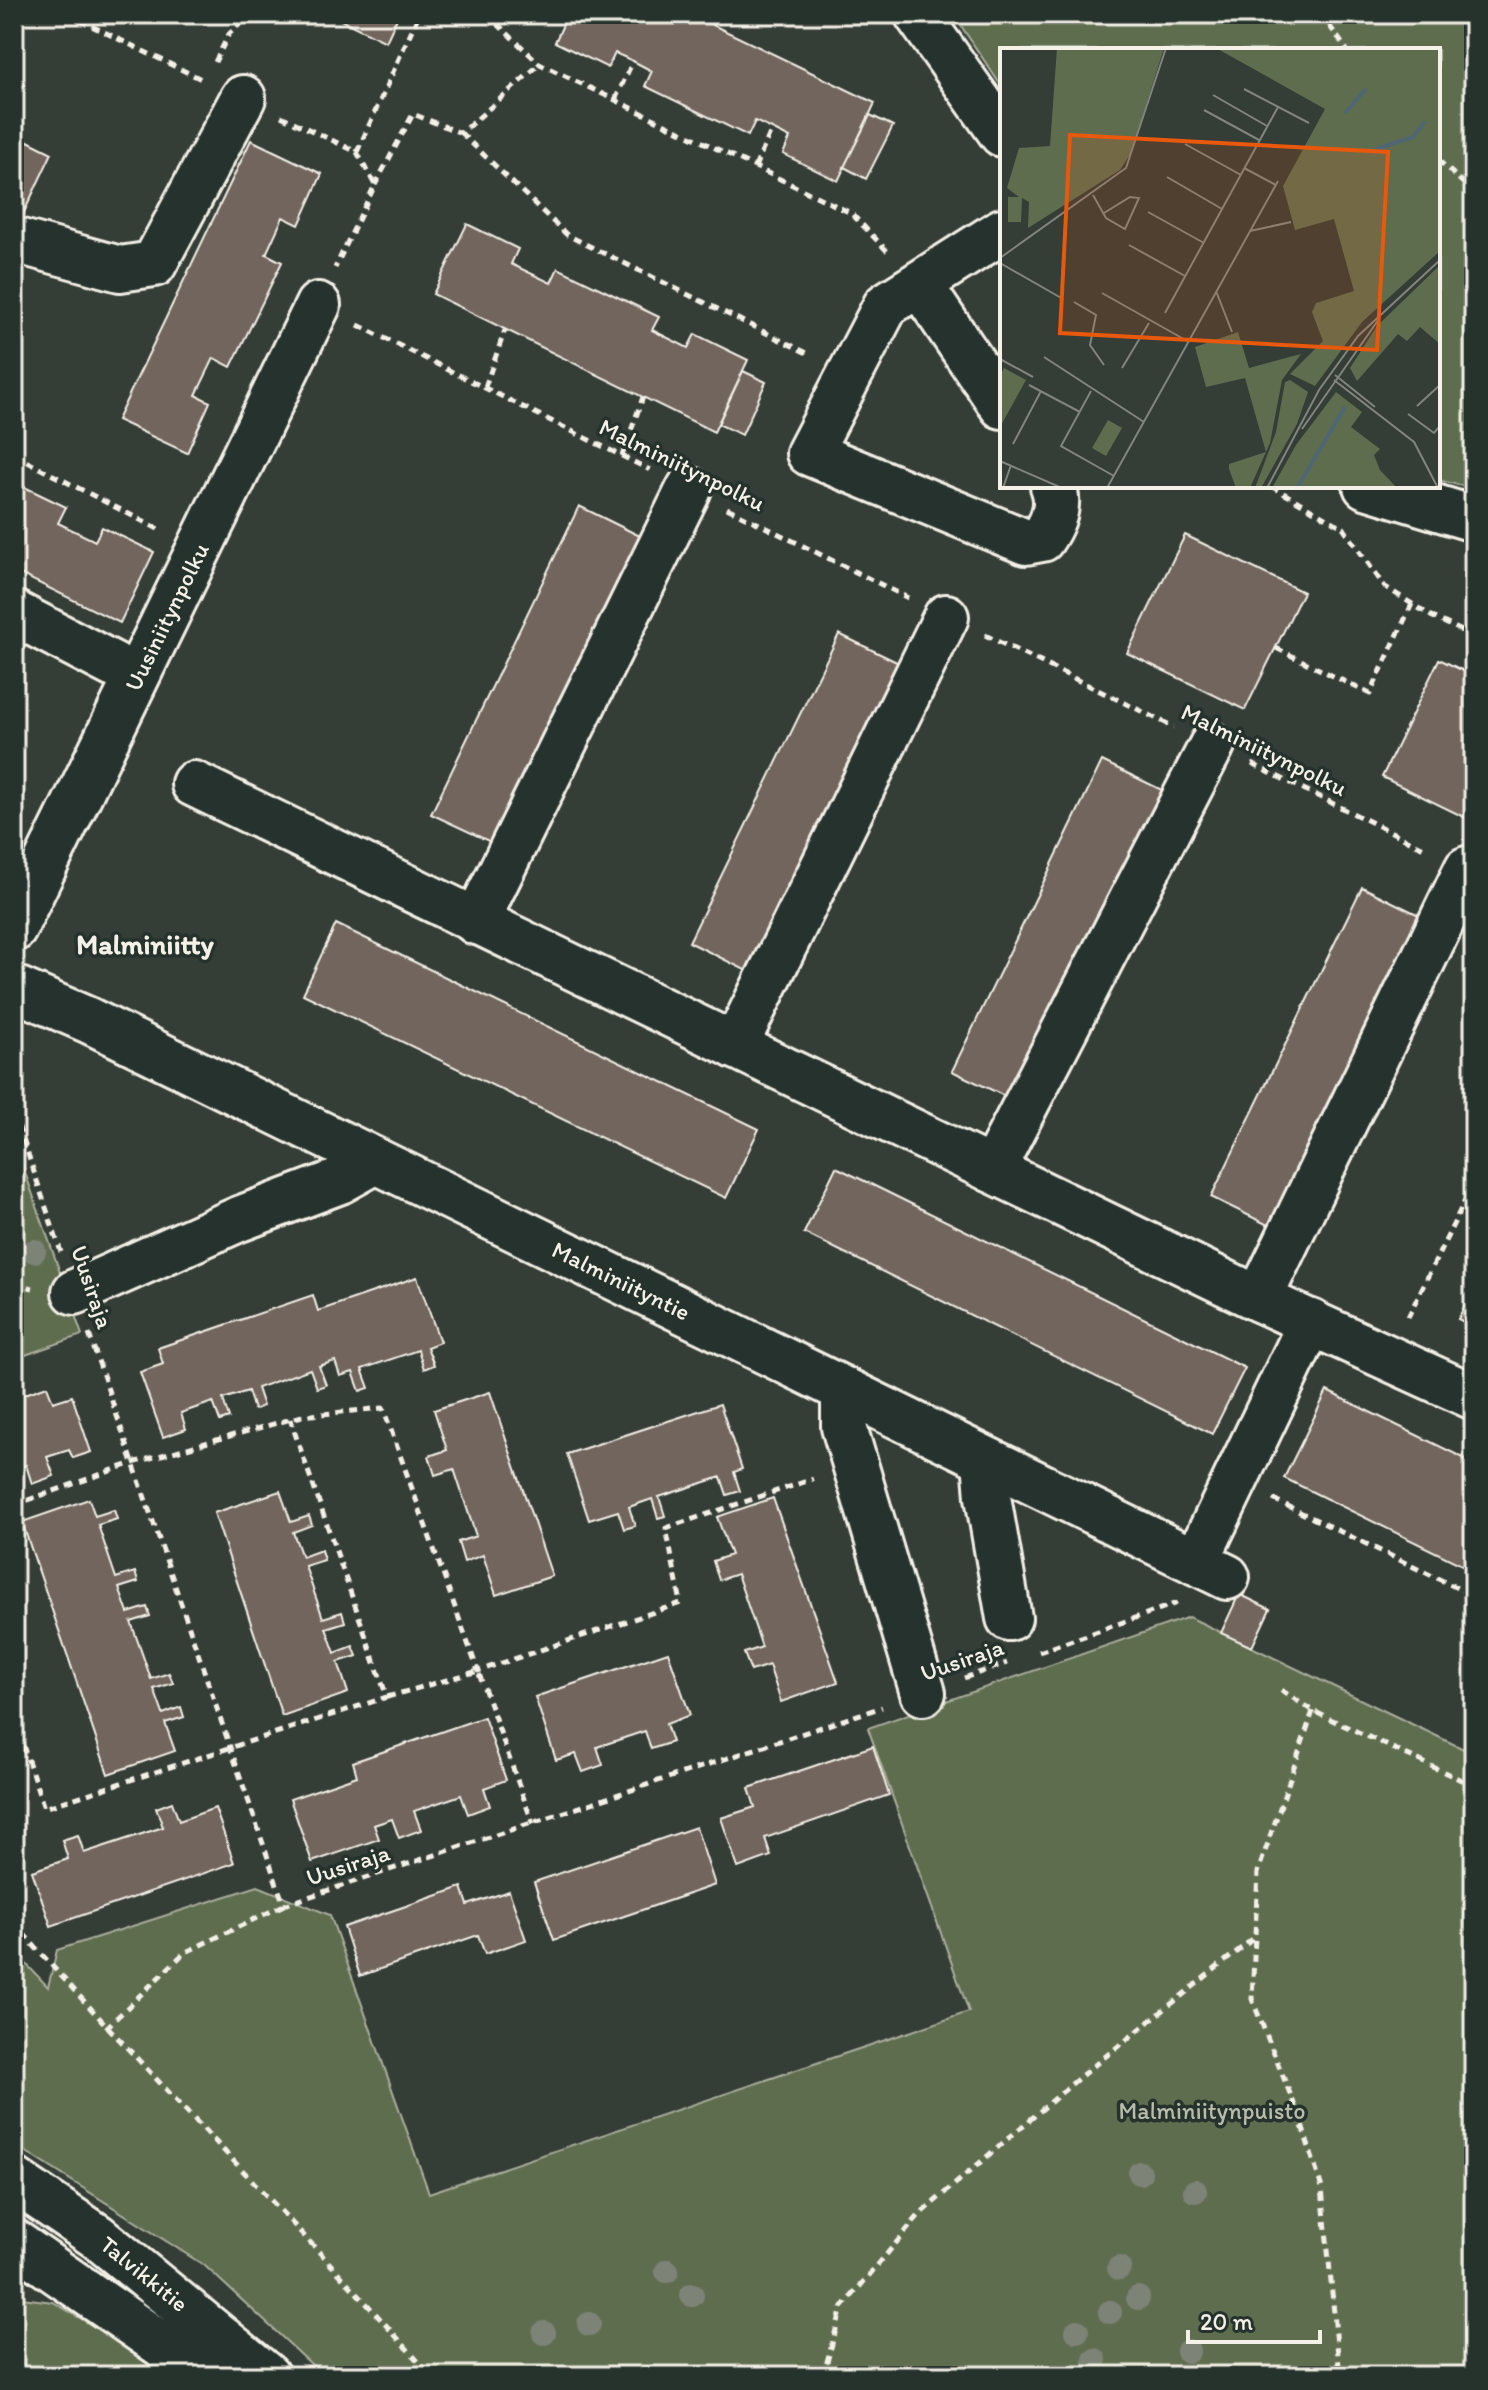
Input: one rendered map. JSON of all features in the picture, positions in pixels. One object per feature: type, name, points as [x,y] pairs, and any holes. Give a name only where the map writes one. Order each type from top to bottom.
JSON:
[{"type":"street","points":[[917,14],[1000,131]]},
{"type":"street","points":[[14,240],[120,269],[154,264],[224,90]]},
{"type":"street","points":[[1000,232],[886,305],[809,453],[1026,542],[1042,539],[1052,525],[1058,498],[1054,488]]},
{"type":"street","points":[[920,285],[1000,403]]},
{"type":"street","name":"Uusiniitynpolku","points":[[14,929],[318,305]]},
{"type":"street","points":[[1373,488],[1474,519]]},
{"type":"street","points":[[476,922],[689,489]]},
{"type":"street","points":[[14,613],[114,665]]},
{"type":"street","points":[[735,1046],[946,617]]},
{"type":"street","points":[[992,1170],[1212,745]]},
{"type":"street","points":[[194,784],[1259,1299],[1474,1397]]},
{"type":"street","points":[[1259,1299],[1467,869]]},
{"type":"street","name":"Malminiityntie","points":[[14,988],[88,1020],[985,1460],[1204,1579]]},
{"type":"street","points":[[75,1292],[239,1219],[340,1181],[376,1161]]},
{"type":"street","points":[[1204,1579],[1235,1481],[1311,1322]]},
{"type":"street","points":[[844,1390],[844,1427],[923,1693]]},
{"type":"street","points":[[985,1460],[988,1497],[1009,1618]]},
{"type":"street","name":"Talvikkitie","points":[[14,2180],[98,2237],[267,2376]]},
{"type":"street","name":"Talvikkitie","points":[[14,2242],[207,2376]]},
{"type":"path","points":[[67,14],[357,152],[375,185]]},
{"type":"path","points":[[224,90],[229,34],[251,14]]},
{"type":"path","points":[[357,152],[419,14]]},
{"type":"path","points":[[487,14],[540,64],[851,213],[920,285]]},
{"type":"path","points":[[1321,14],[1346,48]]},
{"type":"path","points":[[615,100],[633,61]]},
{"type":"path","points":[[461,133],[540,64]]},
{"type":"path","points":[[318,305],[375,185],[413,114],[461,133],[567,235],[850,374]]},
{"type":"path","points":[[755,167],[772,129]]},
{"type":"path","points":[[1440,162],[1474,193]]},
{"type":"path","name":"Malminiitynpolku","points":[[318,305],[946,617],[1467,869]]},
{"type":"path","points":[[485,387],[505,330]]},
{"type":"path","points":[[622,456],[643,397]]},
{"type":"path","points":[[14,455],[200,550]]},
{"type":"path","points":[[1343,527],[1384,586],[1474,637]]},
{"type":"path","points":[[1276,648],[1370,694],[1412,604]]},
{"type":"path","name":"Uusiraja","points":[[14,1113],[284,1905],[1009,1663]]},
{"type":"path","points":[[1389,1357],[1474,1182]]},
{"type":"path","points":[[14,1505],[133,1463],[290,1419],[383,1408],[533,1824]]},
{"type":"path","points":[[290,1419],[387,1697]]},
{"type":"path","points":[[14,1719],[44,1808],[387,1697],[478,1671],[681,1603],[666,1528],[856,1465]]},
{"type":"path","points":[[1235,1481],[1474,1596]]},
{"type":"path","name":"Uusiraja","points":[[1037,1653],[1204,1579]]},
{"type":"path","points":[[1281,1690],[1313,1711],[1474,1786]]},
{"type":"path","points":[[1313,1711],[1258,1872],[1252,1999],[1299,2116],[1322,2188],[1340,2376]]},
{"type":"path","points":[[106,2028],[184,1953],[284,1905]]},
{"type":"path","points":[[14,1923],[106,2028],[371,2307],[431,2376]]},
{"type":"path","points":[[823,2376],[842,2308],[920,2214],[1081,2076],[1254,1938]]},
{"type":"green space","points":[[953,14],[1474,14],[1474,489],[1440,480],[1440,48],[1000,48],[1000,84]]},
{"type":"green space","points":[[14,1141],[82,1335],[14,1359]]},
{"type":"green space","name":"Malminiitynpuisto","points":[[1189,1617],[1474,1754],[1474,2376],[324,2376],[205,2266],[14,2144],[14,1951],[48,1987],[57,1950],[258,1886],[330,1915],[429,2193],[969,2012],[868,1728]]},
{"type":"green space","points":[[14,2297],[53,2302],[177,2376],[14,2376]]},
{"type":"building","points":[[329,14],[399,14],[386,42]]},
{"type":"building","points":[[568,14],[690,14],[875,103],[838,181],[783,154],[790,138],[772,129],[755,121],[748,136],[645,86],[652,71],[633,61],[615,53],[608,68],[555,42]]},
{"type":"building","points":[[870,115],[893,126],[866,179],[844,167]]},
{"type":"building","points":[[14,134],[52,153],[17,227],[14,225]]},
{"type":"building","points":[[251,140],[322,174],[299,225],[283,217],[266,254],[282,262],[231,367],[214,358],[196,395],[210,402],[187,453],[117,420]]},
{"type":"building","points":[[467,224],[518,249],[511,264],[551,283],[558,268],[659,317],[652,330],[688,348],[695,334],[748,360],[714,432],[433,294]]},
{"type":"building","points":[[743,371],[766,382],[742,435],[718,424]]},
{"type":"building","points":[[14,482],[66,507],[58,523],[95,541],[102,527],[154,552],[120,623],[14,571]]},
{"type":"building","points":[[579,506],[644,538],[497,845],[431,814]]},
{"type":"building","points":[[1185,535],[1303,592],[1245,710],[1127,653]]},
{"type":"building","points":[[839,634],[905,666],[755,975],[689,942]]},
{"type":"building","points":[[1439,659],[1474,676],[1474,822],[1382,777]]},
{"type":"building","points":[[1102,761],[1166,792],[1017,1102],[952,1071]]},
{"type":"building","points":[[1362,887],[1427,919],[1276,1229],[1211,1197]]},
{"type":"building","points":[[336,924],[759,1129],[726,1198],[303,994]]},
{"type":"building","points":[[836,1167],[1245,1368],[1212,1434],[804,1233]]},
{"type":"building","points":[[417,1277],[440,1342],[427,1347],[434,1365],[424,1369],[418,1350],[362,1369],[369,1388],[360,1391],[353,1372],[340,1376],[335,1361],[319,1366],[326,1385],[317,1388],[310,1369],[257,1388],[263,1406],[254,1410],[248,1391],[223,1399],[229,1418],[220,1421],[213,1402],[181,1413],[186,1429],[163,1437],[140,1372],[163,1364],[158,1348],[313,1295],[318,1311]]},
{"type":"building","points":[[1474,1287],[1474,1327],[1458,1319]]},
{"type":"building","points":[[47,1386],[53,1402],[72,1396],[91,1452],[73,1458],[69,1450],[47,1457],[54,1476],[32,1484],[26,1465],[14,1469],[14,1398]]},
{"type":"building","points":[[1327,1391],[1474,1463],[1474,1571],[1284,1478]]},
{"type":"building","points":[[490,1392],[552,1576],[496,1595],[483,1555],[464,1562],[458,1542],[476,1536],[454,1469],[435,1475],[429,1456],[447,1450],[434,1410]]},
{"type":"building","points":[[720,1404],[742,1469],[734,1472],[740,1491],[727,1495],[721,1477],[659,1497],[665,1516],[658,1518],[652,1499],[629,1507],[635,1526],[624,1529],[618,1511],[589,1520],[567,1454]]},
{"type":"building","points":[[280,1491],[291,1522],[309,1516],[312,1525],[293,1532],[302,1557],[321,1550],[324,1560],[305,1566],[323,1618],[342,1612],[345,1622],[326,1628],[335,1653],[353,1646],[357,1656],[338,1662],[348,1693],[282,1716],[214,1513]]},
{"type":"building","points":[[773,1498],[838,1682],[781,1702],[769,1665],[751,1671],[744,1653],[762,1647],[737,1574],[719,1580],[713,1561],[731,1555],[717,1517]]},
{"type":"building","points":[[89,1499],[95,1516],[114,1510],[117,1519],[98,1525],[116,1578],[135,1572],[138,1582],[119,1588],[128,1613],[147,1607],[150,1616],[131,1622],[151,1679],[169,1673],[173,1683],[154,1689],[163,1714],[181,1707],[184,1717],[165,1723],[175,1751],[108,1774],[22,1522]]},
{"type":"building","points":[[1239,1594],[1270,1609],[1252,1647],[1221,1633]]},
{"type":"building","points":[[668,1652],[690,1715],[666,1724],[672,1742],[651,1749],[645,1731],[597,1747],[603,1765],[583,1772],[576,1754],[556,1760],[535,1697]]},
{"type":"building","points":[[484,1717],[506,1780],[484,1788],[490,1806],[468,1814],[461,1795],[414,1811],[421,1830],[399,1838],[392,1819],[374,1825],[379,1839],[312,1862],[290,1799],[357,1776],[353,1762]]},
{"type":"building","points":[[873,1746],[889,1795],[765,1838],[771,1856],[738,1868],[721,1818],[755,1807],[749,1788]]},
{"type":"building","points":[[172,1802],[179,1821],[215,1808],[234,1863],[51,1926],[32,1871],[68,1859],[62,1840],[78,1835],[84,1853],[163,1827],[156,1808]]},
{"type":"building","points":[[696,1827],[715,1885],[554,1940],[534,1882]]},
{"type":"building","points":[[462,1887],[468,1905],[509,1891],[526,1940],[485,1954],[478,1935],[360,1976],[344,1927]]},
{"type":"district","name":"Malminiitty","points":[[145,944]]}]
